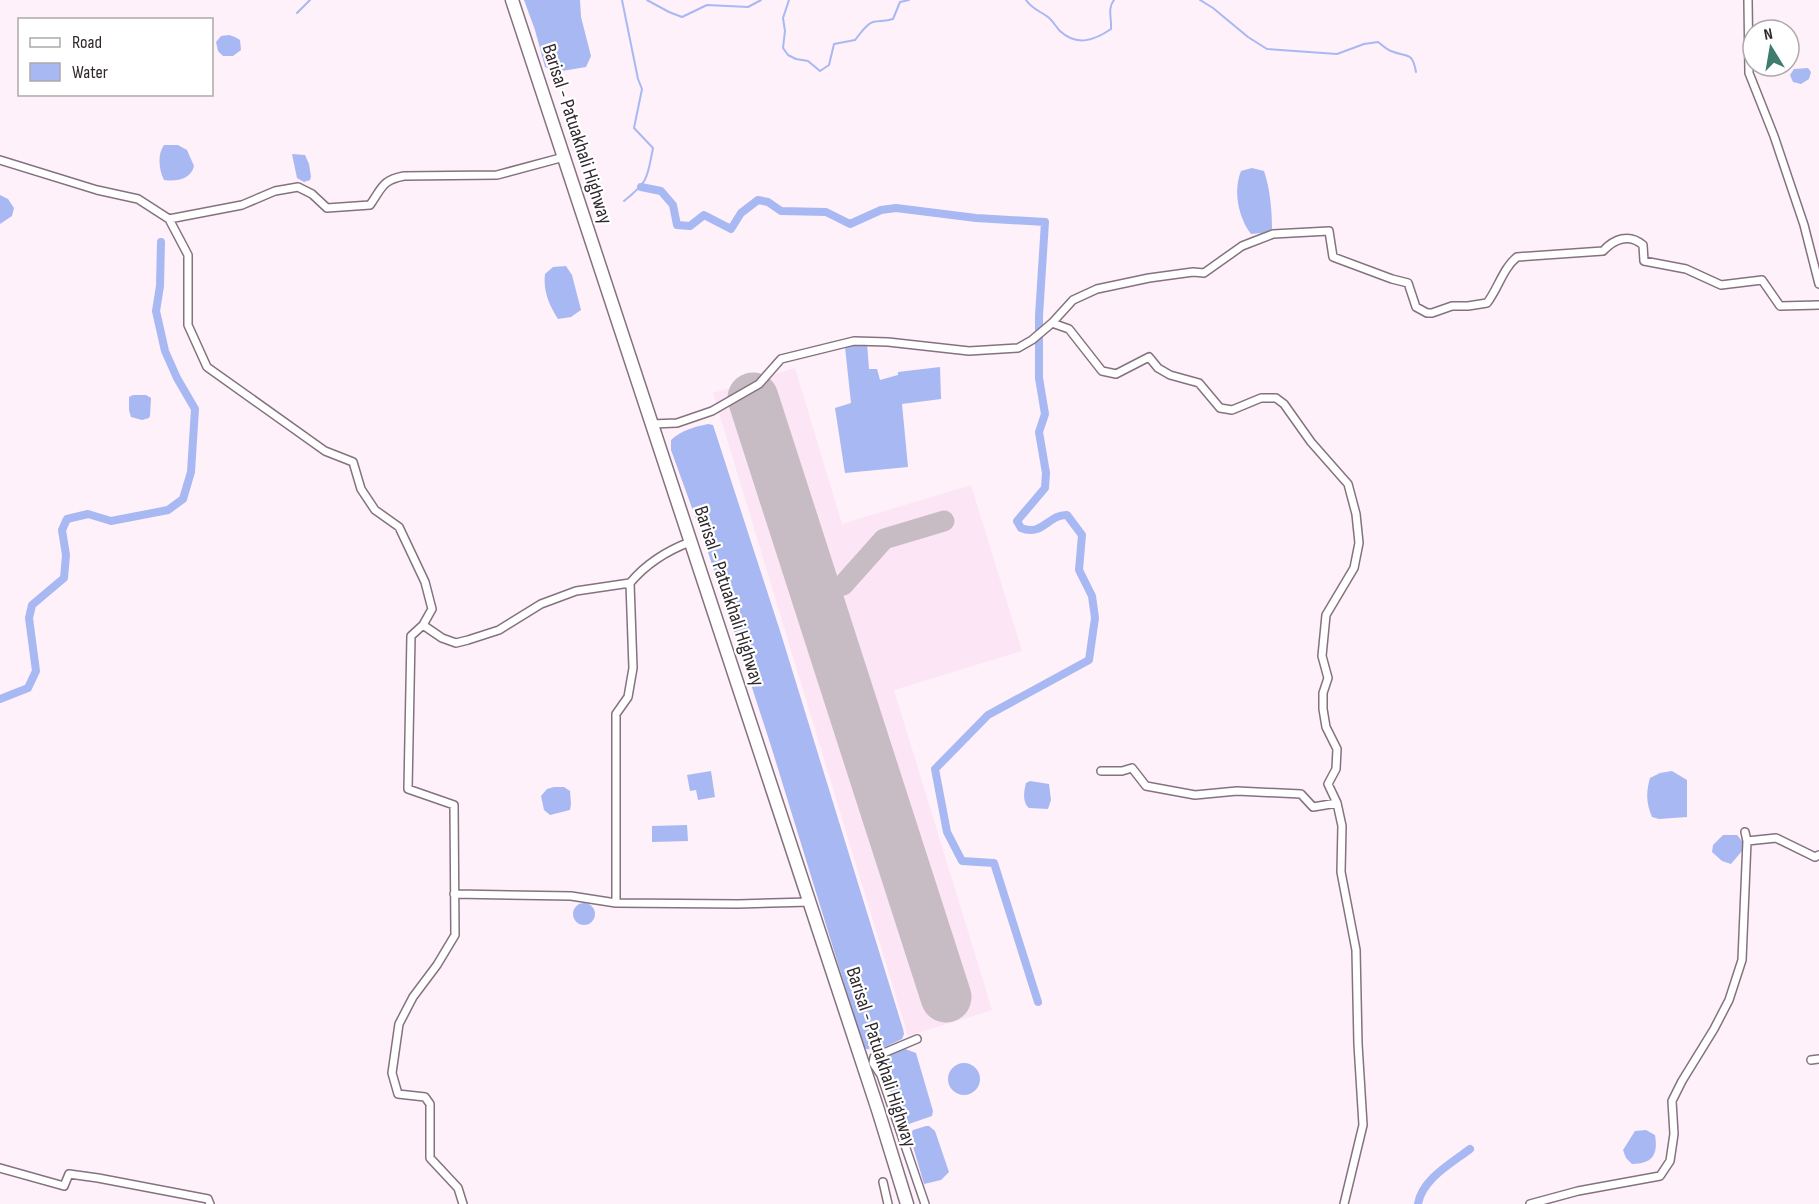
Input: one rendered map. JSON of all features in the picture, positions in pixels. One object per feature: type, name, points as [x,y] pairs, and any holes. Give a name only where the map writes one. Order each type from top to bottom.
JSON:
[{"type":"highway","name":"Barisal - Patuakhali Highway","points":[[512,0],[810,902],[907,1204]]},
{"type":"street","points":[[1748,0],[1749,73],[1774,136],[1804,225],[1819,284]]},
{"type":"street","points":[[169,219],[243,205],[275,191],[298,187],[312,194],[327,208],[370,205],[383,184],[392,178],[497,175],[564,156]]},
{"type":"street","points":[[0,160],[97,190],[138,199],[169,219],[188,255],[188,325],[207,367],[325,452],[353,462],[361,489],[375,510],[399,526],[425,582],[432,609],[423,625],[411,636],[408,789],[454,805],[455,935],[437,965],[413,997],[399,1024],[392,1073],[398,1094],[425,1097],[430,1104],[430,1158],[458,1188],[463,1204]]},
{"type":"street","points":[[652,424],[677,423],[712,411],[759,384],[782,359],[854,341],[888,342],[969,351],[1018,348],[1052,323],[1072,300],[1097,289],[1149,278],[1193,272],[1204,273],[1242,246],[1273,234],[1329,231],[1333,257],[1392,279],[1408,282],[1416,307],[1427,313],[1435,313],[1452,306],[1487,303],[1508,266],[1517,257],[1603,251],[1617,239],[1626,238],[1643,245],[1644,261],[1674,265],[1721,285],[1762,280],[1780,306],[1819,305]]},
{"type":"street","points":[[1052,323],[1068,329],[1102,371],[1116,374],[1149,357],[1158,368],[1170,375],[1199,383],[1220,408],[1232,410],[1262,398],[1276,398],[1284,404],[1311,442],[1348,484],[1356,514],[1359,543],[1354,567],[1326,615],[1322,656],[1328,678],[1323,693],[1323,709],[1326,726],[1337,749],[1336,769],[1328,784],[1338,803],[1342,826],[1341,872],[1356,950],[1358,1044],[1364,1125],[1344,1204]]},
{"type":"street","points":[[423,625],[442,638],[456,642],[468,640],[499,630],[540,604],[576,591],[630,583],[641,570],[656,559],[690,542]]},
{"type":"street","points":[[616,903],[616,714],[628,697],[633,668],[630,583]]},
{"type":"street","points":[[1101,771],[1122,771],[1132,768],[1146,786],[1195,795],[1237,791],[1301,794],[1313,807],[1338,803]]},
{"type":"street","points":[[1530,1204],[1578,1191],[1660,1176],[1670,1161],[1674,1134],[1672,1101],[1730,1000],[1742,960],[1747,841],[1745,832]]},
{"type":"street","points":[[1747,841],[1776,838],[1815,857],[1819,855]]},
{"type":"street","points":[[454,894],[571,896],[616,903],[810,902]]},
{"type":"street","points":[[917,1039],[874,1057],[873,1063],[881,1076],[925,1204]]},
{"type":"street","points":[[0,1168],[64,1186],[69,1174],[208,1199],[210,1204]]},
{"type":"street","points":[[883,1182],[888,1204]]},
{"type":"shaded area","points":[[795,368],[842,524],[971,485],[1022,651],[894,690],[992,1010],[908,1036],[713,393]]},
{"type":"water","points":[[524,0],[580,0],[581,17],[591,56],[586,67],[556,72],[545,67]]},
{"type":"water","points":[[229,35],[240,40],[241,50],[233,56],[223,56],[218,51],[216,42],[221,36]]},
{"type":"water","points":[[1801,68],[1808,68],[1811,72],[1809,79],[1801,84],[1793,82],[1791,78],[1801,78]]},
{"type":"water","points":[[164,145],[178,145],[187,150],[194,166],[187,177],[178,180],[164,180],[160,153]]},
{"type":"water","points":[[292,154],[305,155],[309,164],[310,180],[304,182],[297,178]]},
{"type":"water","points":[[1252,168],[1264,171],[1268,185],[1272,229],[1251,234],[1240,212],[1237,187],[1241,171]]},
{"type":"water","points":[[0,195],[8,199],[14,208],[12,216],[0,224]]},
{"type":"water","points":[[566,266],[572,275],[581,310],[571,317],[558,319],[547,298],[545,274],[553,267]]},
{"type":"water","points":[[867,343],[869,369],[877,369],[880,380],[898,375],[898,372],[940,367],[941,399],[902,404],[908,467],[845,473],[835,408],[851,403],[845,347]]},
{"type":"water","points":[[146,395],[151,398],[149,418],[142,420],[131,417],[129,397]]},
{"type":"water","points":[[708,424],[713,425],[781,634],[903,1029],[902,1039],[878,1050],[866,1049],[863,1045],[771,746],[709,555],[671,450],[671,440],[679,434]]},
{"type":"water","points":[[711,771],[715,797],[698,800],[696,790],[690,791],[687,775]]},
{"type":"water","points":[[1672,771],[1687,780],[1687,817],[1659,819],[1652,817],[1647,798],[1650,778]]},
{"type":"water","points":[[1030,781],[1049,784],[1051,800],[1048,809],[1027,806],[1024,800],[1025,789],[1026,783]]},
{"type":"water","points":[[564,787],[570,791],[571,804],[570,810],[550,815],[544,810],[541,796],[547,789]]},
{"type":"water","points":[[687,825],[688,841],[652,842],[652,826]]},
{"type":"water","points":[[1723,835],[1737,835],[1742,841],[1742,851],[1731,864],[1722,861],[1712,852],[1713,845]]},
{"type":"water","points":[[584,903],[594,910],[595,914],[588,924],[584,925],[574,918],[573,914],[580,904]]},
{"type":"water","points":[[905,1049],[916,1053],[933,1111],[932,1116],[906,1125],[882,1067],[885,1057]]},
{"type":"water","points":[[964,1063],[975,1068],[980,1079],[975,1090],[964,1095],[953,1090],[948,1079],[953,1068]]},
{"type":"water","points":[[926,1126],[935,1131],[949,1172],[941,1180],[924,1184],[910,1136],[913,1130]]},
{"type":"water","points":[[1646,1130],[1655,1135],[1655,1152],[1650,1160],[1632,1164],[1626,1158],[1623,1150],[1635,1131]]},
{"type":"waterway","points":[[297,13],[310,0]]},
{"type":"waterway","points":[[622,0],[642,89],[634,128],[653,148],[646,178],[624,201]]},
{"type":"waterway","points":[[647,0],[682,17],[707,5],[748,7],[761,0]]},
{"type":"waterway","points":[[789,0],[783,18],[785,31],[783,48],[788,55],[808,61],[820,71],[829,65],[834,44],[855,40],[870,23],[893,19],[900,2],[909,0]]},
{"type":"waterway","points":[[1026,0],[1033,8],[1050,19],[1066,36],[1079,40],[1092,39],[1111,29],[1110,10],[1114,0]]},
{"type":"waterway","points":[[1200,0],[1267,49],[1337,54],[1364,44],[1378,42],[1389,50],[1411,58],[1416,72]]},
{"type":"waterway","points":[[641,187],[661,191],[673,205],[677,225],[690,226],[704,215],[731,229],[741,213],[758,200],[768,202],[781,211],[826,212],[850,224],[881,210],[896,208],[976,218],[1045,222],[1039,316],[1039,378],[1045,414],[1039,432],[1046,473],[1045,488],[1017,521],[1021,528],[1035,530],[1055,518],[1067,515],[1082,535],[1079,570],[1092,596],[1095,618],[1089,660],[988,715],[935,769],[947,832],[962,861],[994,863],[1038,1002]]},
{"type":"waterway","points":[[0,699],[28,688],[36,671],[29,618],[32,605],[64,578],[66,555],[62,530],[67,519],[88,514],[111,521],[168,510],[183,499],[191,472],[195,409],[165,351],[156,311],[160,286],[161,242]]},
{"type":"waterway","points":[[1418,1204],[1431,1179],[1470,1149]]},
{"type":"taxiway","points":[[816,593],[843,585],[884,539],[944,521]]},
{"type":"runway","points":[[753,398],[946,997]]}]
